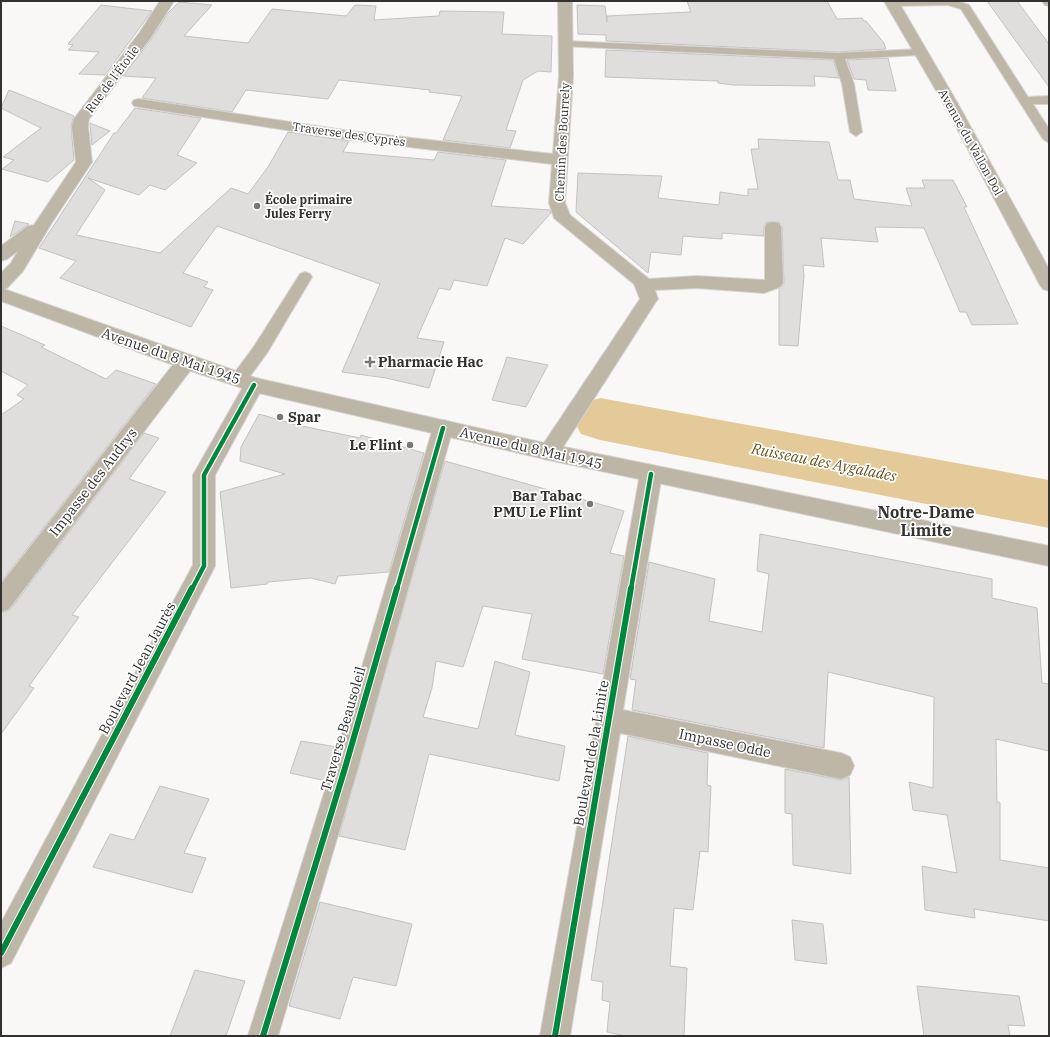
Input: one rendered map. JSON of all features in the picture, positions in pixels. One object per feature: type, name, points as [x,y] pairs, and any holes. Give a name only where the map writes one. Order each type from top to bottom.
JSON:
[{"type":"main road","name":"Avenue du 8 Mai 1945","points":[[2,293],[186,362],[246,382],[548,452],[1049,556]]},
{"type":"street","name":"Rue de l'Étoile","points":[[2,293],[43,223],[84,162],[80,126],[82,119],[146,34],[167,1]]},
{"type":"street","name":"Chemin des Bourrely","points":[[565,1],[566,76],[557,203],[562,218],[642,281],[644,285]]},
{"type":"street","name":"Avenue du Vallon Dol","points":[[892,2],[951,104],[1049,285]]},
{"type":"street","name":"Traverse des Cyprès","points":[[139,103],[197,114],[432,146],[560,160]]},
{"type":"street","name":"Rue de l'Étoile","points":[[1,255],[43,223]]},
{"type":"street","points":[[548,452],[649,299],[644,285],[697,282],[764,287],[774,283],[773,227]]},
{"type":"street","name":"Impasse des Audrys","points":[[1,602],[186,362]]},
{"type":"street","name":"Boulevard Jean Jaurès","points":[[1,953],[204,566],[204,475],[246,382]]},
{"type":"street","name":"Traverse Beausoleil","points":[[263,1036],[345,768],[443,428]]},
{"type":"street","name":"Boulevard de la Limite","points":[[555,1036],[651,474]]},
{"type":"street","name":"Impasse Odde","points":[[609,719],[841,766]]},
{"type":"lane","points":[[892,2],[950,1],[965,7],[1049,138]]},
{"type":"lane","points":[[566,44],[838,56],[920,52]]},
{"type":"lane","points":[[838,56],[845,69],[856,132]]},
{"type":"lane","points":[[1025,101],[1049,100]]},
{"type":"lane","points":[[246,382],[261,349],[305,277]]},
{"type":"building","points":[[687,1],[827,1],[837,19],[862,18],[866,21],[884,43],[886,49],[838,52],[606,41],[606,35],[578,34],[577,5],[605,6],[607,22],[607,16],[691,12]]},
{"type":"building","points":[[987,1],[1017,1],[1049,44],[1049,87]]},
{"type":"building","points":[[179,2],[212,5],[184,36],[248,43],[272,9],[346,16],[355,5],[376,6],[374,20],[439,16],[440,11],[504,12],[502,34],[552,36],[551,72],[538,71],[523,80],[506,130],[516,131],[510,148],[443,140],[462,96],[429,92],[430,90],[339,80],[328,99],[246,90],[232,112],[142,98],[156,78],[123,76],[152,38],[168,13]]},
{"type":"building","points":[[101,5],[152,11],[105,75],[79,74],[99,52],[68,50],[73,45],[68,44]]},
{"type":"building","points":[[606,50],[833,60],[839,78],[814,76],[815,86],[733,85],[718,83],[718,81],[605,77]]},
{"type":"building","points":[[888,58],[896,91],[868,90],[866,80],[854,79],[847,60]]},
{"type":"building","points":[[9,90],[74,116],[71,126],[74,160],[48,182],[2,169],[14,160],[3,157],[41,128],[1,108]]},
{"type":"building","points":[[135,108],[201,118],[177,155],[197,163],[165,190],[150,185],[139,195],[88,178],[105,190],[76,235],[160,253],[231,188],[248,194],[268,167],[288,132],[349,141],[343,152],[434,160],[438,152],[506,160],[491,206],[550,210],[551,213],[523,244],[505,238],[487,286],[454,280],[450,290],[439,288],[417,338],[444,342],[429,388],[386,378],[342,372],[380,284],[217,226],[183,273],[208,282],[204,287],[213,290],[191,327],[60,278],[76,261],[39,248],[114,133],[116,133]]},
{"type":"building","points":[[90,123],[110,131],[92,145],[90,126]]},
{"type":"building","points":[[758,139],[829,142],[838,180],[850,180],[854,199],[912,206],[906,188],[925,188],[922,180],[953,180],[967,207],[964,207],[1018,324],[972,325],[966,312],[960,312],[924,228],[875,227],[878,242],[821,238],[824,267],[803,265],[804,276],[798,346],[779,345],[779,289],[784,283],[782,227],[779,222],[766,222],[764,227],[764,236],[722,233],[722,239],[683,236],[681,255],[651,252],[648,273],[576,212],[578,173],[662,176],[658,198],[719,205],[720,192],[748,196],[748,189],[758,189],[751,149],[759,149]]},
{"type":"building","points":[[15,221],[29,224],[10,237]]},
{"type":"building","points":[[1,326],[45,345],[41,347],[106,379],[116,370],[156,384],[1,582],[1,415],[24,399],[17,395],[28,385],[1,371]]},
{"type":"building","points":[[507,357],[548,365],[526,407],[492,400]]},
{"type":"building","points":[[259,414],[297,425],[360,438],[361,435],[424,453],[389,572],[338,576],[335,584],[311,578],[268,582],[267,584],[231,588],[220,492],[285,474],[240,461],[241,447]]},
{"type":"building","points":[[144,433],[159,438],[129,479],[166,492],[72,615],[79,617],[29,686],[34,688],[1,734],[1,613],[10,610]]},
{"type":"building","points":[[445,461],[624,511],[610,553],[624,556],[603,674],[522,659],[532,614],[483,606],[463,667],[436,661],[432,688],[423,717],[478,729],[495,661],[530,672],[515,735],[565,746],[559,781],[429,754],[405,850],[339,836]]},
{"type":"building","points":[[760,534],[992,579],[992,598],[1037,608],[1042,683],[1049,684],[1049,751],[996,739],[997,802],[1000,803],[1000,860],[1049,868],[1049,921],[974,909],[975,918],[925,910],[922,866],[957,873],[947,815],[913,810],[909,782],[933,788],[934,697],[828,672],[824,748],[632,710],[636,680],[630,679],[649,562],[715,579],[709,621],[762,632],[769,574],[757,571]]},
{"type":"building","points":[[628,736],[708,753],[707,785],[711,786],[708,852],[700,851],[693,910],[674,908],[670,966],[687,968],[684,1036],[625,1036],[607,1032],[610,1002],[602,1000],[603,982],[591,980]]},
{"type":"building","points":[[301,741],[337,747],[326,781],[290,773]]},
{"type":"building","points":[[785,769],[841,780],[849,777],[851,874],[793,865],[792,814],[785,813]]},
{"type":"building","points":[[160,786],[209,799],[184,853],[206,858],[192,893],[93,867],[110,834],[134,840]]},
{"type":"building","points":[[320,902],[412,924],[396,986],[353,977],[340,1019],[289,1006]]},
{"type":"building","points":[[792,920],[823,924],[827,964],[795,960]]},
{"type":"building","points":[[195,970],[245,981],[226,1036],[170,1036]]},
{"type":"building","points":[[917,986],[1019,996],[1025,1026],[1008,1025],[1010,1036],[924,1036]]},
{"type":"waterway","name":"Ruisseau des Aygalades","points":[[600,419],[1049,504]]},
{"type":"cycle path","points":[[1,953],[204,566],[204,475],[254,385]]},
{"type":"cycle path","points":[[263,1036],[345,768],[443,428]]},
{"type":"cycle path","points":[[555,1036],[651,474]]},
{"type":"place","name":"École primaire Jules Ferry","points":[[257,206]]},
{"type":"place","name":"Pharmacie Hac","points":[[370,362]]},
{"type":"place","name":"Spar","points":[[280,417]]},
{"type":"place","name":"Le Flint","points":[[410,445]]},
{"type":"place","name":"Bar Tabac PMU Le Flint","points":[[590,504]]},
{"type":"district","name":"Notre-Dame Limite","points":[[926,521]]}]
